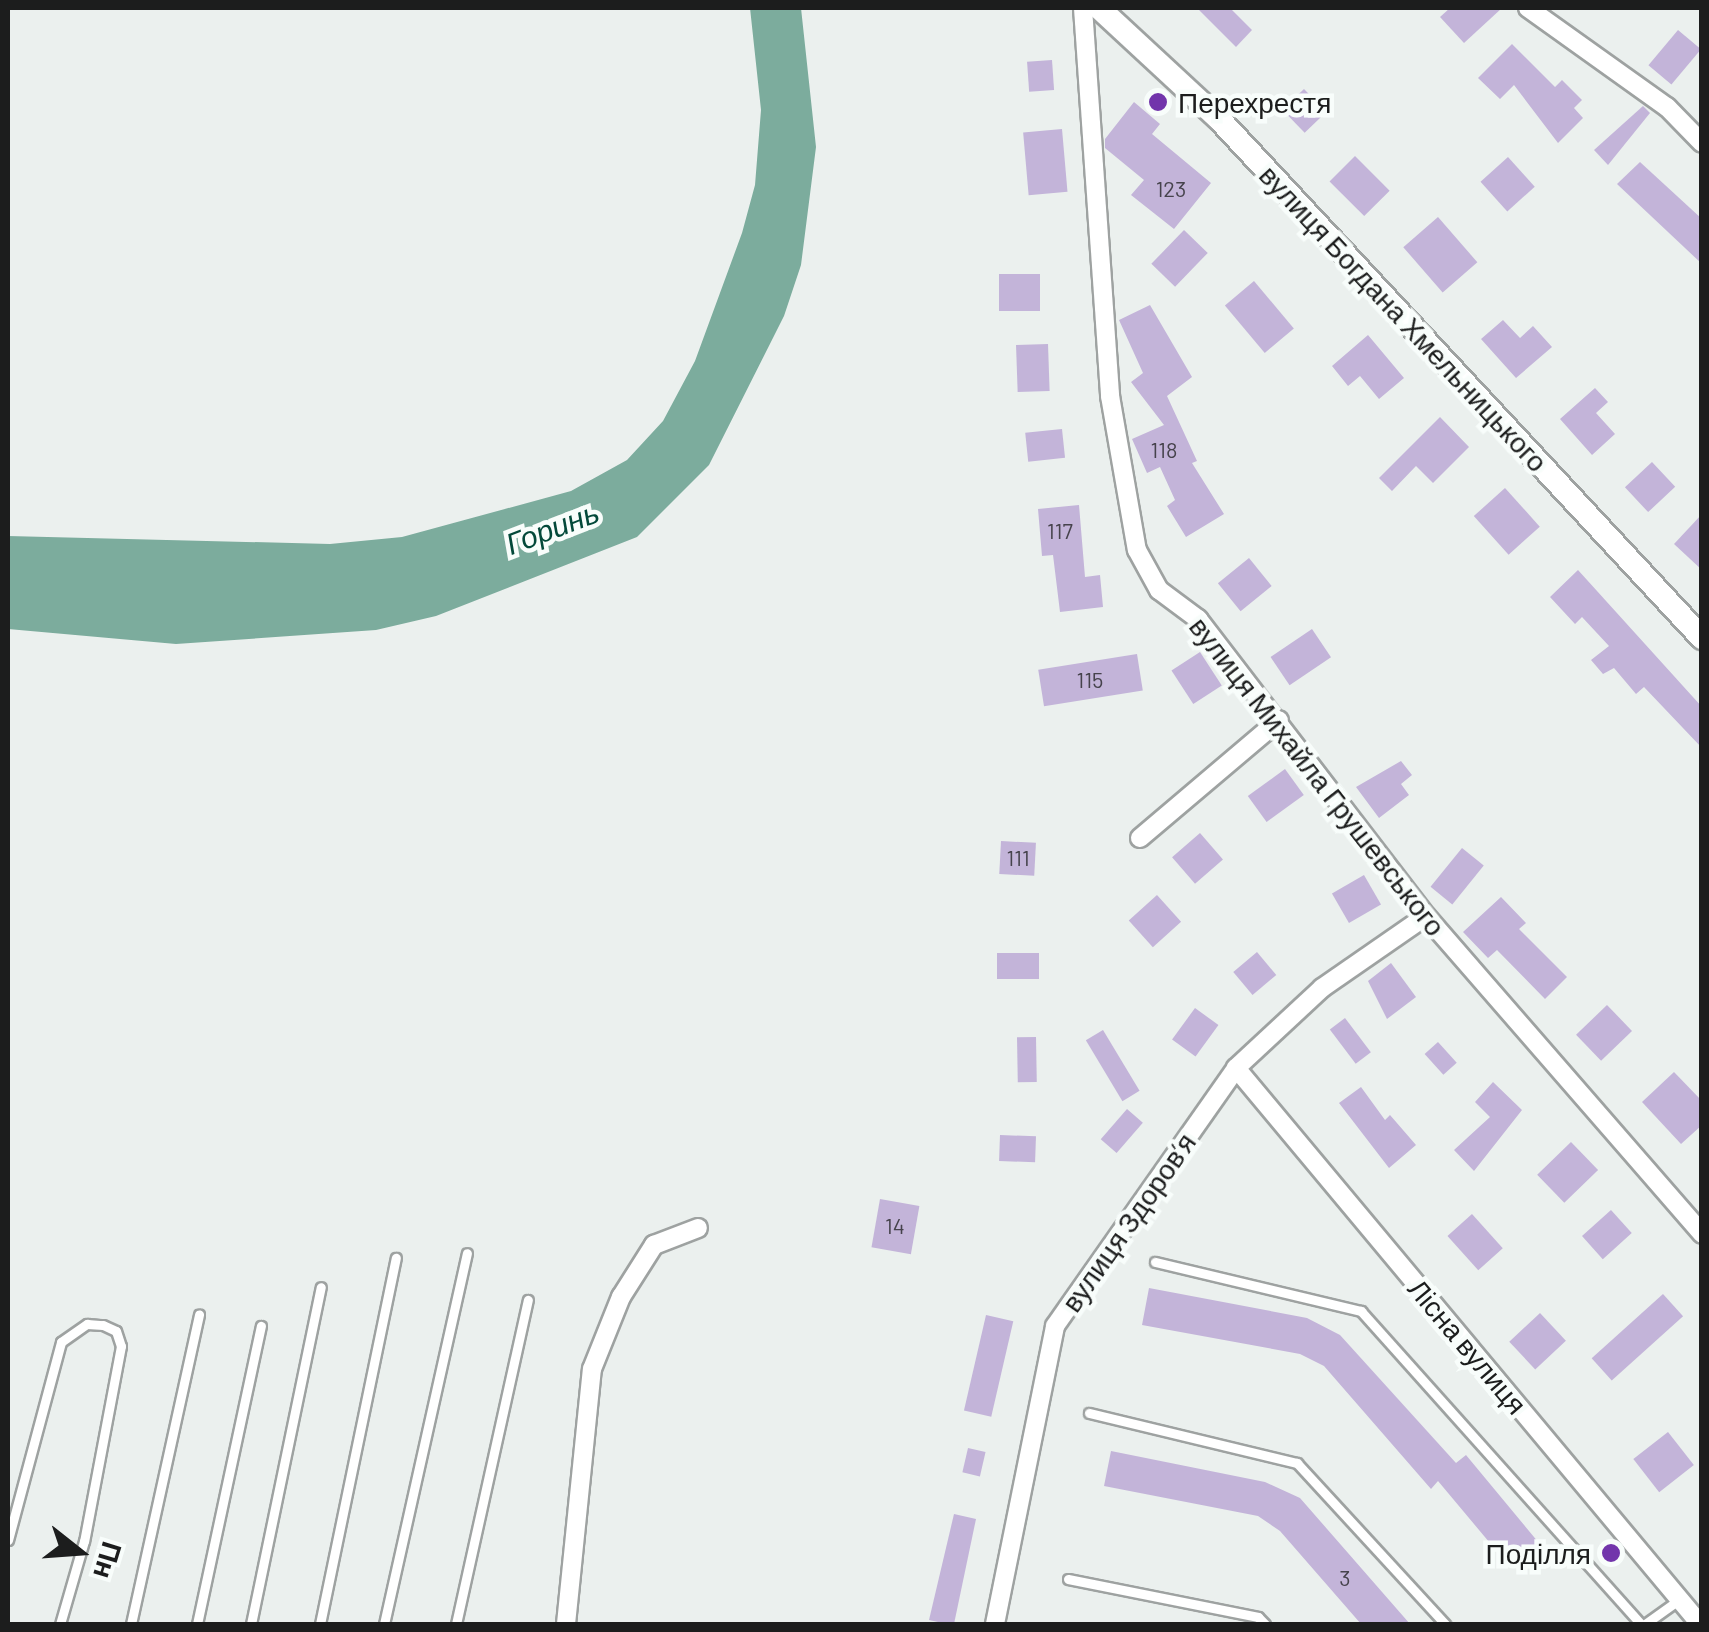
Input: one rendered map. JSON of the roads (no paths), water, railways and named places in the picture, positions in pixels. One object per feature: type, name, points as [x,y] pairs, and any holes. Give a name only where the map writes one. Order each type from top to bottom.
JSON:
[{"type":"street","name":"вулиця Михайла Грушевського","points":[[1083,8],[1110,396],[1137,550],[1159,590],[1198,620],[1279,720],[1426,916],[1699,1226]]},
{"type":"street","name":"вулиця Богдана Хмельницького","points":[[1099,8],[1219,119],[1702,638]]},
{"type":"street","points":[[1528,8],[1668,107],[1702,143]]},
{"type":"street","points":[[1140,838],[1279,720]]},
{"type":"street","name":"вулиця Здоровʼя","points":[[995,1624],[1055,1326],[1236,1068],[1322,988],[1426,916]]},
{"type":"street","name":"Лісна вулиця","points":[[1236,1068],[1700,1624]]},
{"type":"street","points":[[566,1624],[592,1368],[621,1297],[654,1245],[698,1228]]},
{"type":"lane","points":[[384,1624],[468,1253]]},
{"type":"lane","points":[[320,1624],[396,1258]]},
{"type":"lane","points":[[1155,1262],[1362,1311],[1643,1624],[1680,1599]]},
{"type":"lane","points":[[250,1624],[321,1287]]},
{"type":"lane","points":[[456,1624],[528,1300]]},
{"type":"lane","points":[[131,1624],[199,1314]]},
{"type":"lane","points":[[8,1540],[61,1342],[87,1324],[103,1325],[116,1332],[121,1346],[84,1541],[60,1624]]},
{"type":"lane","points":[[197,1624],[260,1326]]},
{"type":"lane","points":[[1089,1413],[1297,1463],[1444,1624]]},
{"type":"lane","points":[[1068,1579],[1258,1616],[1265,1624]]},
{"type":"water","name":"Горинь","points":[[750,8],[801,8],[816,147],[801,265],[784,316],[709,465],[637,537],[436,616],[376,630],[176,644],[8,629],[8,536],[330,544],[402,537],[571,491],[627,460],[663,421],[695,361],[742,233],[755,185],[761,110]]},
{"type":"place","name":"Перехрестя","points":[[1158,102]]},
{"type":"place","name":"Поділля","points":[[1611,1553]]}]
